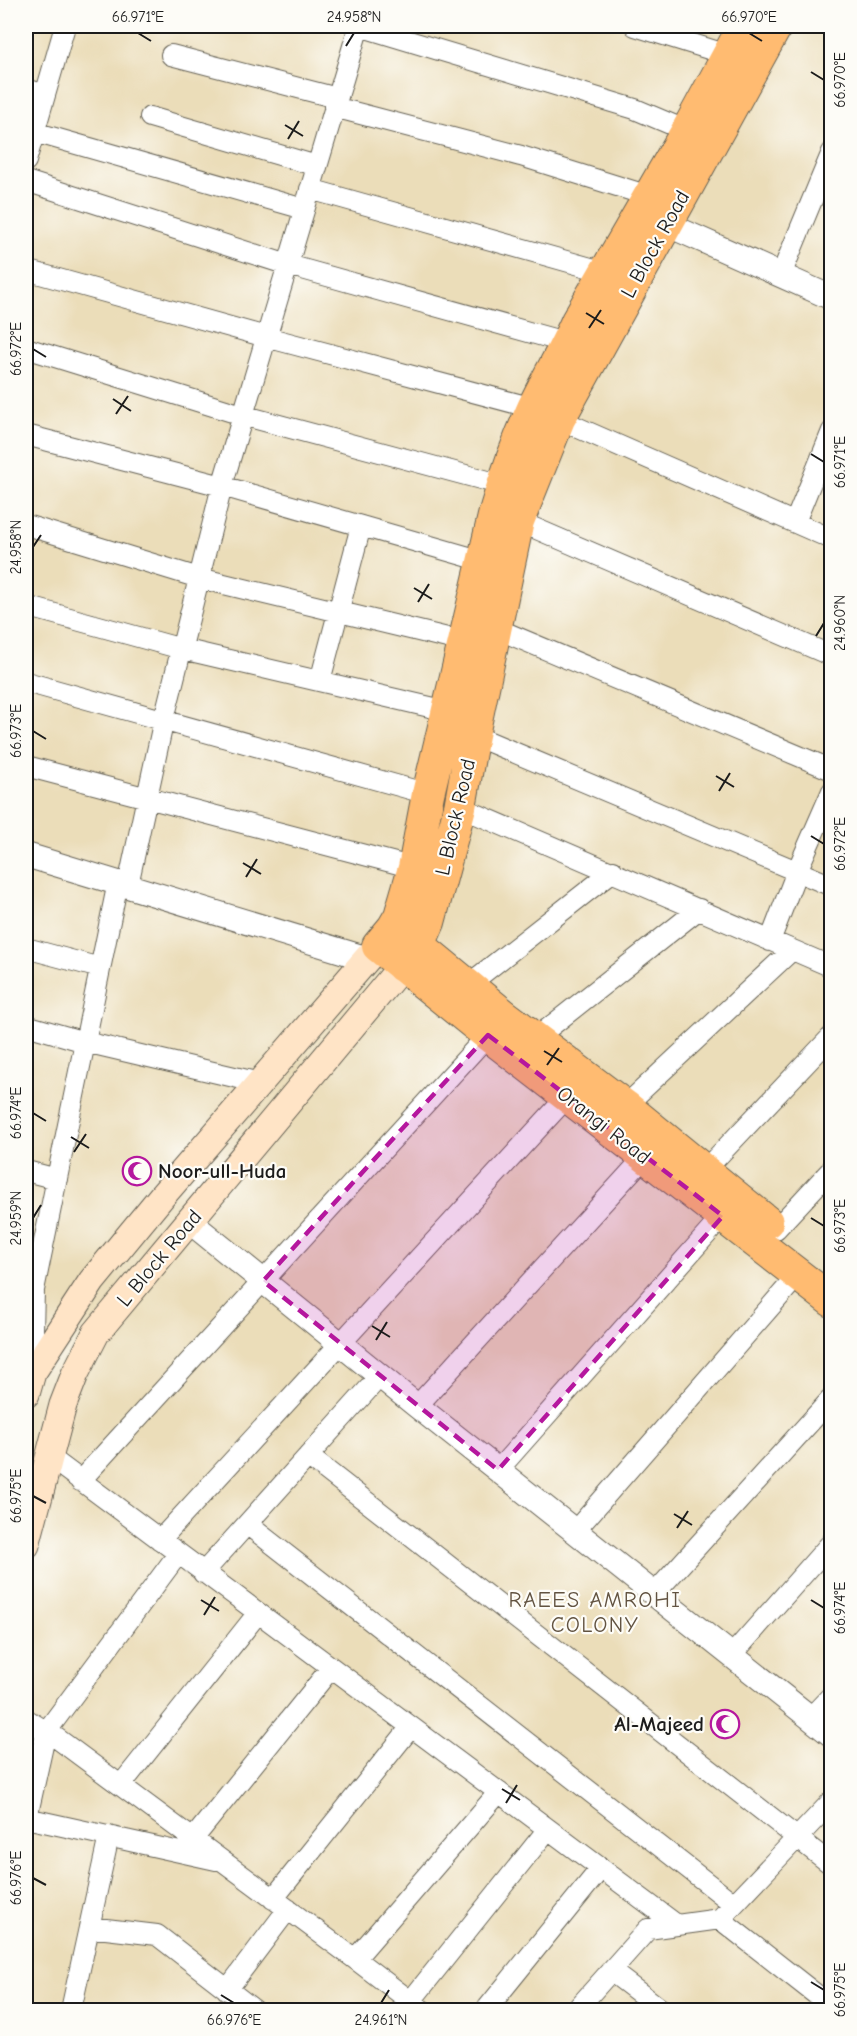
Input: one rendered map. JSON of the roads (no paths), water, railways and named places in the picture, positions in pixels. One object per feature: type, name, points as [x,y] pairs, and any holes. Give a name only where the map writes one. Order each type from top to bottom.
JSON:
[{"type":"main road","name":"L Block Road","points":[[26,1545],[63,1406],[75,1374],[96,1333],[411,956],[429,922],[460,807],[518,521],[546,413],[568,343],[577,321],[687,131],[744,26]]},
{"type":"main road","name":"L Block Road","points":[[29,1384],[92,1281],[162,1196],[380,944],[400,916],[414,868],[447,711],[502,485],[666,224],[776,26]]},
{"type":"main road","name":"Orangi Road","points":[[380,944],[411,956],[457,994],[488,1035],[567,1097],[703,1172],[831,1273]]},
{"type":"main road","name":"Orangi Road","points":[[457,994],[504,1015],[626,1106],[654,1147],[723,1215],[831,1301]]},
{"type":"street","points":[[26,161],[65,26]]},
{"type":"street","points":[[29,1384],[30,1289],[57,1179],[100,968],[147,798],[222,486],[359,26],[635,109],[687,131]]},
{"type":"street","points":[[635,26],[728,55]]},
{"type":"street","points":[[171,55],[520,156],[649,196]]},
{"type":"street","points":[[26,89],[45,95]]},
{"type":"street","points":[[150,117],[317,166]]},
{"type":"street","points":[[34,132],[304,209]]},
{"type":"street","points":[[781,275],[831,152]]},
{"type":"street","points":[[26,181],[288,265],[568,343]]},
{"type":"street","points":[[310,189],[605,272]]},
{"type":"street","points":[[666,224],[831,298]]},
{"type":"street","points":[[26,270],[546,413],[831,539]]},
{"type":"street","points":[[26,348],[242,415],[502,485]]},
{"type":"street","points":[[795,522],[831,431]]},
{"type":"street","points":[[26,435],[222,486],[483,561]]},
{"type":"street","points":[[518,521],[831,656]]},
{"type":"street","points":[[26,525],[199,578],[464,642]]},
{"type":"street","points":[[320,681],[361,526]]},
{"type":"street","points":[[26,606],[182,649],[447,711]]},
{"type":"street","points":[[495,628],[831,770]]},
{"type":"street","points":[[26,682],[428,794]]},
{"type":"street","points":[[473,735],[831,886]]},
{"type":"street","points":[[26,766],[414,868]]},
{"type":"street","points":[[770,941],[831,791]]},
{"type":"street","points":[[460,807],[831,967]]},
{"type":"street","points":[[26,855],[123,883],[380,944]]},
{"type":"street","points":[[457,994],[613,872]]},
{"type":"street","points":[[536,1038],[699,909]]},
{"type":"street","points":[[26,948],[100,968]]},
{"type":"street","points":[[626,1106],[792,950]]},
{"type":"street","points":[[26,1025],[85,1042],[260,1083]]},
{"type":"street","points":[[80,1481],[488,1035]]},
{"type":"street","points":[[703,1172],[831,1036]]},
{"type":"street","points":[[160,1540],[567,1097]]},
{"type":"street","points":[[417,1406],[654,1147]]},
{"type":"street","points":[[776,1229],[831,1169]]},
{"type":"street","points":[[26,1171],[57,1179]]},
{"type":"street","points":[[498,1470],[723,1215]]},
{"type":"street","points":[[189,1221],[417,1406],[831,1735]]},
{"type":"street","points":[[575,1531],[799,1274]]},
{"type":"street","points":[[203,1572],[380,1376]]},
{"type":"street","points":[[654,1594],[831,1398]]},
{"type":"street","points":[[48,1456],[677,1925]]},
{"type":"street","points":[[308,1456],[831,1865]]},
{"type":"street","points":[[247,1524],[734,1904]]},
{"type":"street","points":[[732,1655],[831,1542]]},
{"type":"street","points":[[178,1554],[46,1732],[26,1819],[223,1861]]},
{"type":"street","points":[[121,1785],[258,1613]]},
{"type":"street","points":[[193,1839],[332,1668]]},
{"type":"street","points":[[810,1718],[831,1695]]},
{"type":"street","points":[[26,1719],[121,1785],[416,2006],[548,1829]]},
{"type":"street","points":[[227,1989],[280,1904],[411,1727]]},
{"type":"street","points":[[355,1959],[499,1792]]},
{"type":"street","points":[[576,2010],[648,1929],[720,1919],[831,1801]]},
{"type":"street","points":[[71,2010],[109,1836]]},
{"type":"street","points":[[486,2010],[601,1868]]},
{"type":"street","points":[[720,1919],[831,2007]]},
{"type":"street","points":[[89,1927],[157,1935],[254,2010]]},
{"type":"street","points":[[612,1972],[662,2010]]},
{"type":"place","name":"Noor-ull-Huda","points":[[137,1171]]},
{"type":"place","name":"Al-Majeed","points":[[725,1724]]},
{"type":"district","name":"RAEES AMROHI COLONY","points":[[595,1612]]}]
